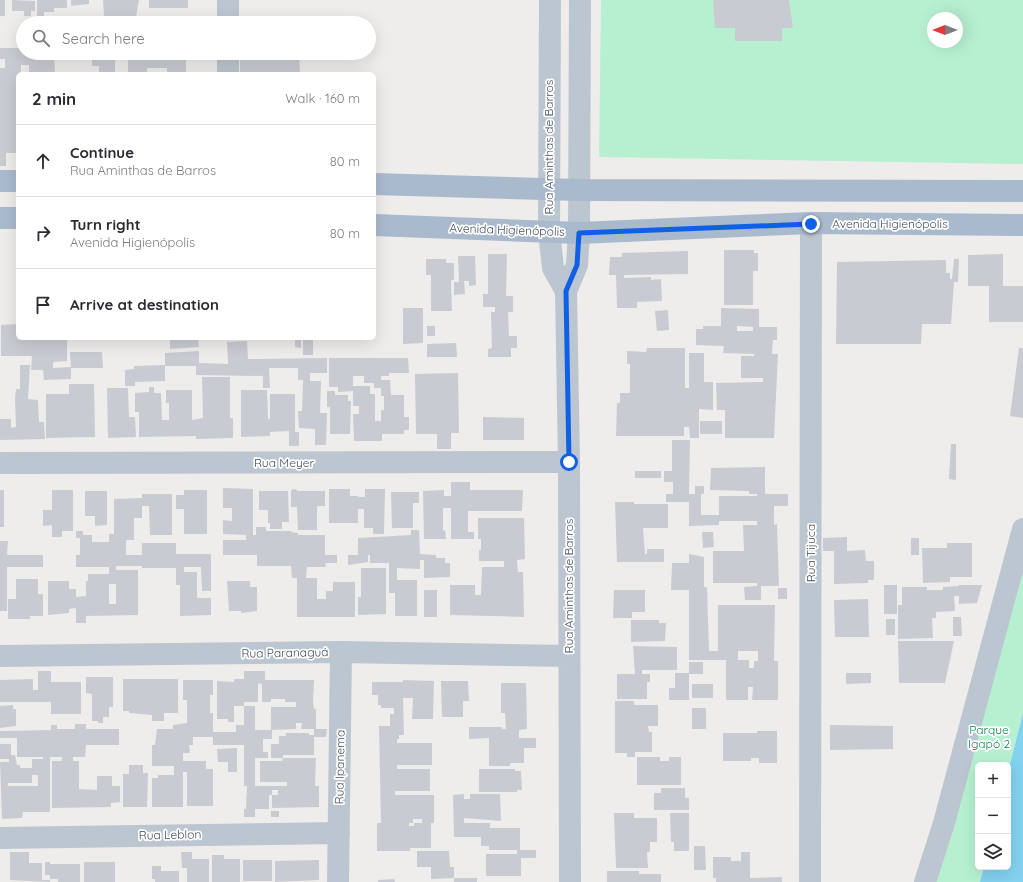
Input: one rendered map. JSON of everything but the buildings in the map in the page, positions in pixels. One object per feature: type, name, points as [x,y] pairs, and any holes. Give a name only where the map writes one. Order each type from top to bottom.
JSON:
[{"type":"main road","points":[[0,181],[16,181]]},
{"type":"main road","points":[[376,184],[549,190],[1023,191]]},
{"type":"main road","points":[[0,218],[16,218]]},
{"type":"main road","name":"Avenida Higienópolis","points":[[376,225],[579,233],[811,224],[1023,225]]},
{"type":"street","points":[[228,0],[228,16]]},
{"type":"street","name":"Rua Aminthas de Barros","points":[[550,0],[549,232],[553,268],[566,291]]},
{"type":"street","name":"Rua Aminthas de Barros","points":[[570,882],[569,462],[566,291],[577,265],[579,233],[580,0]]},
{"type":"street","points":[[228,60],[228,72]]},
{"type":"street","name":"Rua Tijuca","points":[[810,882],[811,224]]},
{"type":"street","name":"Rua Meyer","points":[[0,463],[569,462]]},
{"type":"street","points":[[925,882],[944,823],[1023,529]]},
{"type":"street","name":"Rua Paranaguá","points":[[0,656],[341,652],[569,656]]},
{"type":"street","name":"Rua Ipanema","points":[[338,882],[341,652]]},
{"type":"street","name":"Rua Leblon","points":[[0,838],[339,833]]},
{"type":"green space","points":[[601,0],[1023,0],[1023,164],[599,157]]},
{"type":"green space","name":"Parque Igapó 2","points":[[1023,537],[1023,713],[1011,762],[975,762],[975,870],[983,870],[980,882],[917,882]]},
{"type":"water","points":[[1023,713],[1023,882],[980,882],[983,870],[1011,870],[1011,762]]},
{"type":"route","points":[[569,462],[566,291],[577,265],[579,233],[811,224]]}]
